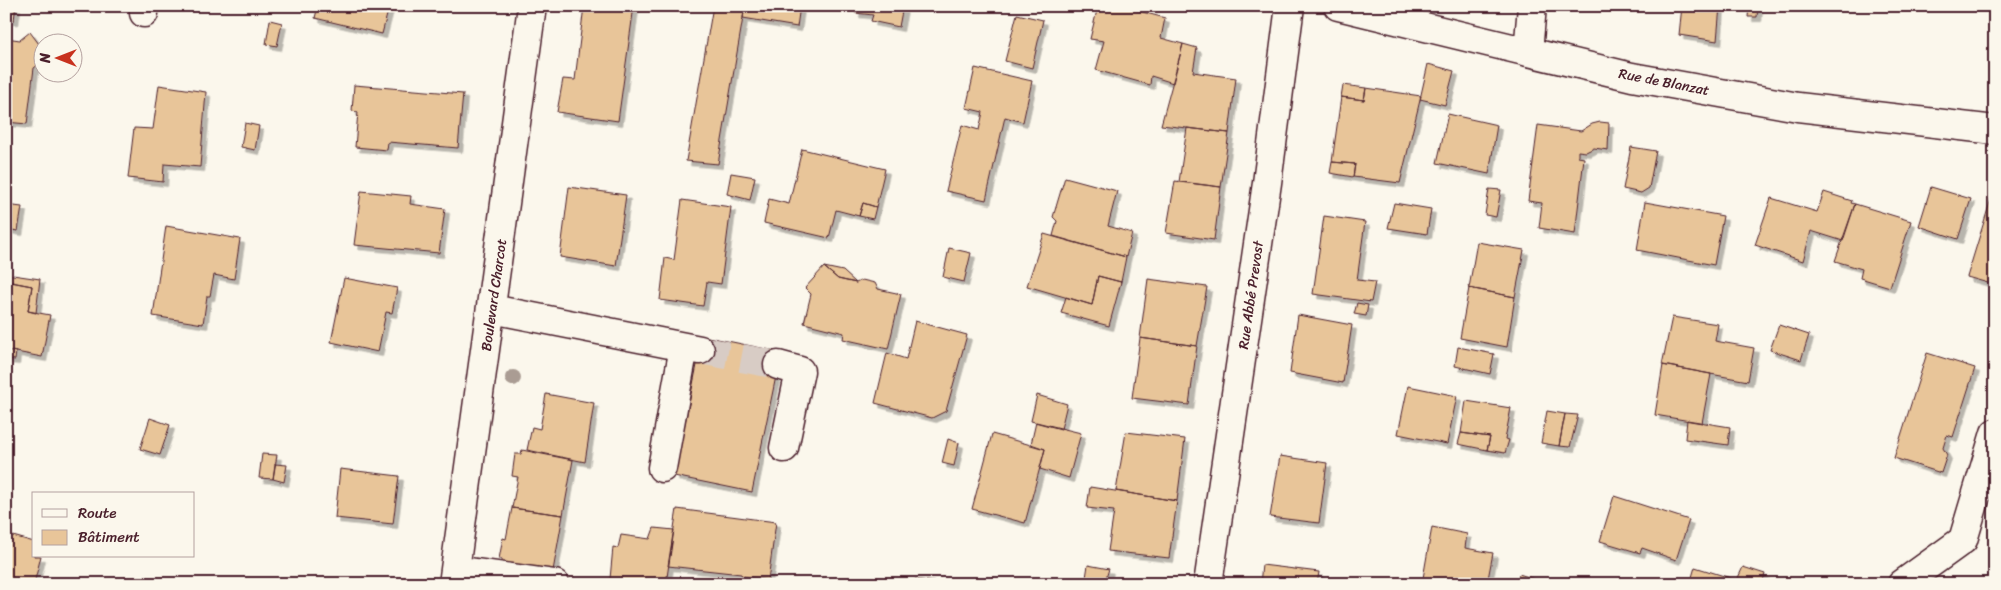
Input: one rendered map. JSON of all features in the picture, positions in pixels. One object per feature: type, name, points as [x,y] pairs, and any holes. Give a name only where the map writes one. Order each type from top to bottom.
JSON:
[{"type":"street","name":"Boulevard Charcot","points":[[454,577],[532,6]]},
{"type":"street","name":"Rue Abbé Prevost","points":[[1208,584],[1266,193],[1290,6]]},
{"type":"street","name":"Rue de Blanzat","points":[[1338,6],[1632,77],[1798,107],[1995,130]]},
{"type":"street","points":[[1528,52],[1532,6]]},
{"type":"street","points":[[492,309],[692,348],[662,468]]},
{"type":"street","points":[[778,365],[800,371],[784,448]]},
{"type":"street","points":[[1902,584],[1963,540],[1995,433]]},
{"type":"street","points":[[454,577],[555,584]]},
{"type":"building","points":[[6,6],[16,6],[14,20],[6,20]]},
{"type":"building","points":[[318,6],[389,7],[382,34],[315,18]]},
{"type":"building","points":[[584,6],[634,6],[618,121],[557,112],[563,79],[575,80]]},
{"type":"building","points":[[713,6],[745,6],[718,164],[686,161]]},
{"type":"building","points":[[745,6],[800,6],[797,27],[743,18]]},
{"type":"building","points":[[856,6],[903,6],[899,27],[871,21],[873,15],[855,13]]},
{"type":"building","points":[[1098,6],[1120,6],[1165,18],[1161,38],[1183,44],[1173,83],[1151,76],[1150,85],[1096,70],[1104,41],[1090,39]]},
{"type":"building","points":[[1682,6],[1720,6],[1717,41],[1679,35]]},
{"type":"building","points":[[1749,6],[1758,6],[1757,17],[1748,17]]},
{"type":"building","points":[[1017,14],[1043,20],[1032,68],[1005,61]]},
{"type":"building","points":[[270,20],[282,23],[277,46],[266,44]]},
{"type":"building","points":[[30,32],[32,35],[32,82],[27,124],[6,122],[6,38],[20,40]]},
{"type":"building","points":[[1183,44],[1197,48],[1193,72],[1236,78],[1229,133],[1161,125]]},
{"type":"building","points":[[1428,64],[1454,71],[1445,105],[1420,99]]},
{"type":"building","points":[[975,68],[1032,81],[1023,122],[1005,117],[986,200],[946,191],[962,125],[979,130],[983,112],[966,108]]},
{"type":"building","points":[[159,85],[206,92],[200,167],[164,164],[163,182],[128,178],[134,128],[153,129]]},
{"type":"building","points":[[354,85],[463,94],[458,148],[388,142],[387,150],[355,147],[358,112],[352,111]]},
{"type":"building","points":[[1343,85],[1366,88],[1364,100],[1341,97]]},
{"type":"building","points":[[1366,88],[1421,96],[1400,183],[1353,177],[1355,164],[1332,162],[1341,97],[1364,100]]},
{"type":"building","points":[[1448,114],[1497,125],[1489,174],[1437,163]]},
{"type":"building","points":[[1600,122],[1609,123],[1608,150],[1594,148],[1586,152],[1578,151],[1578,157],[1584,158],[1575,234],[1539,228],[1542,203],[1528,201],[1538,125],[1581,131],[1592,124]]},
{"type":"building","points":[[245,123],[259,126],[255,150],[241,147]]},
{"type":"building","points":[[1187,128],[1229,133],[1221,187],[1179,182]]},
{"type":"building","points":[[1631,147],[1656,151],[1649,188],[1641,193],[1623,189]]},
{"type":"building","points":[[802,149],[885,169],[876,207],[863,203],[859,216],[836,210],[829,238],[764,223],[769,199],[789,204]]},
{"type":"building","points":[[1332,162],[1355,164],[1353,177],[1330,173]]},
{"type":"building","points":[[731,173],[755,177],[750,200],[727,194]]},
{"type":"building","points":[[1065,177],[1117,191],[1108,226],[1132,233],[1126,257],[1053,236],[1057,221],[1053,217]]},
{"type":"building","points":[[1175,181],[1221,187],[1214,240],[1166,233]]},
{"type":"building","points":[[1995,186],[1995,285],[1967,277]]},
{"type":"building","points":[[569,187],[626,195],[616,266],[560,257]]},
{"type":"building","points":[[1931,187],[1971,199],[1958,239],[1919,226]]},
{"type":"building","points":[[1489,189],[1501,190],[1496,217],[1485,215]]},
{"type":"building","points":[[361,191],[411,196],[410,204],[445,209],[439,253],[354,245]]},
{"type":"building","points":[[1824,192],[1852,201],[1851,203],[1855,204],[1843,241],[1811,231],[1803,261],[1755,245],[1771,198],[1817,212]]},
{"type":"building","points":[[682,200],[731,207],[721,284],[707,282],[703,306],[660,300],[665,258],[674,260]]},
{"type":"building","points":[[1645,202],[1723,216],[1714,265],[1637,250]]},
{"type":"building","points":[[863,203],[876,207],[873,219],[859,216]]},
{"type":"building","points":[[1394,203],[1431,209],[1427,234],[1388,228]]},
{"type":"building","points":[[1855,204],[1911,221],[1890,287],[1860,278],[1862,269],[1835,261]]},
{"type":"building","points":[[6,205],[22,207],[18,231],[6,229]]},
{"type":"building","points":[[1324,216],[1365,222],[1357,280],[1375,282],[1371,302],[1313,294]]},
{"type":"building","points":[[166,226],[240,239],[234,279],[214,275],[210,296],[207,296],[203,324],[153,316]]},
{"type":"building","points":[[1044,234],[1126,257],[1121,282],[1098,276],[1092,305],[1027,286]]},
{"type":"building","points":[[1477,242],[1524,250],[1515,297],[1469,288]]},
{"type":"building","points":[[949,248],[971,253],[964,282],[943,277]]},
{"type":"building","points":[[824,267],[838,279],[856,283],[862,280],[875,283],[878,289],[901,294],[888,349],[843,339],[844,333],[804,323],[811,294],[805,288]]},
{"type":"building","points":[[824,267],[843,271],[856,283],[838,279]]},
{"type":"building","points":[[6,274],[40,279],[36,313],[28,311],[32,286],[6,281]]},
{"type":"building","points":[[1098,276],[1121,282],[1109,326],[1061,313],[1066,297],[1092,305]]},
{"type":"building","points":[[344,278],[397,288],[392,313],[386,312],[378,352],[331,342]]},
{"type":"building","points":[[1148,279],[1207,287],[1197,346],[1140,338]]},
{"type":"building","points":[[6,281],[32,286],[28,311],[50,315],[42,357],[6,350]]},
{"type":"building","points":[[1469,288],[1515,297],[1507,347],[1460,338]]},
{"type":"building","points":[[1357,303],[1368,305],[1366,316],[1354,314]]},
{"type":"building","points":[[1298,315],[1352,325],[1343,383],[1290,373]]},
{"type":"building","points":[[1672,317],[1718,324],[1715,341],[1754,348],[1748,381],[1662,365]]},
{"type":"building","points":[[915,321],[967,335],[946,411],[932,418],[875,403],[887,353],[906,359]]},
{"type":"building","points":[[1779,325],[1809,335],[1801,360],[1770,350]]},
{"type":"building","points":[[703,336],[781,352],[752,492],[674,476]]},
{"type":"building","points":[[1140,338],[1197,346],[1189,405],[1132,398]]},
{"type":"building","points":[[1458,347],[1494,354],[1490,374],[1455,366]]},
{"type":"building","points":[[6,350],[16,352],[15,360],[6,359]]},
{"type":"building","points":[[1927,353],[1975,368],[1953,437],[1947,435],[1943,448],[1947,455],[1941,473],[1894,458]]},
{"type":"building","points":[[1663,365],[1711,374],[1702,423],[1655,415]]},
{"type":"building","points":[[1408,386],[1457,396],[1447,444],[1398,434]]},
{"type":"building","points":[[546,394],[594,403],[585,462],[527,450],[532,427],[540,429]]},
{"type":"building","points":[[1037,395],[1067,404],[1061,429],[1031,421]]},
{"type":"building","points":[[1466,401],[1511,408],[1505,439],[1509,440],[1505,453],[1487,450],[1490,437],[1461,433]]},
{"type":"building","points":[[1547,411],[1565,414],[1559,446],[1541,443]]},
{"type":"building","points":[[1565,414],[1578,415],[1570,447],[1559,446]]},
{"type":"building","points":[[150,418],[170,425],[160,455],[140,449]]},
{"type":"building","points":[[1687,420],[1730,427],[1728,445],[1685,439]]},
{"type":"building","points":[[1036,422],[1081,433],[1069,478],[1040,469],[1045,449],[1031,444]]},
{"type":"building","points":[[1126,432],[1185,439],[1177,501],[1116,491]]},
{"type":"building","points":[[1461,433],[1490,437],[1487,450],[1458,444]]},
{"type":"building","points":[[992,434],[1045,449],[1025,523],[972,509]]},
{"type":"building","points":[[948,439],[959,443],[954,466],[942,463]]},
{"type":"building","points":[[522,450],[573,460],[563,515],[512,508],[518,477],[512,476],[515,454],[521,454]]},
{"type":"building","points":[[262,454],[277,455],[273,479],[259,478]]},
{"type":"building","points":[[1280,456],[1327,463],[1319,523],[1270,517]]},
{"type":"building","points":[[275,464],[287,465],[284,482],[273,479]]},
{"type":"building","points":[[340,469],[399,476],[393,524],[335,518]]},
{"type":"building","points":[[1090,487],[1177,501],[1169,558],[1108,551],[1114,511],[1087,508]]},
{"type":"building","points":[[1614,496],[1689,520],[1676,560],[1642,548],[1640,553],[1600,541]]},
{"type":"building","points":[[512,508],[563,515],[553,571],[502,563],[502,559],[499,559],[503,538],[506,539]]},
{"type":"building","points":[[677,509],[776,522],[768,580],[742,576],[741,574],[668,566]]},
{"type":"building","points":[[1432,527],[1467,534],[1465,548],[1493,553],[1487,584],[1422,584]]},
{"type":"building","points":[[654,528],[674,530],[666,584],[646,584],[610,579],[613,547],[618,548],[621,535],[650,539]]},
{"type":"building","points":[[6,534],[32,541],[32,558],[40,558],[34,584],[6,584]]},
{"type":"building","points":[[1088,565],[1109,569],[1104,584],[1085,584]]},
{"type":"building","points":[[1262,565],[1319,572],[1317,584],[1260,584]]},
{"type":"building","points":[[1695,567],[1737,580],[1748,584],[1690,584]]},
{"type":"building","points":[[1743,567],[1765,574],[1762,584],[1748,584],[1737,580]]},
{"type":"building","points":[[1519,574],[1550,584],[1515,584]]},
{"type":"building","points":[[915,579],[949,584],[914,584]]},
{"type":"tunnel","points":[[700,350],[778,365]]}]
